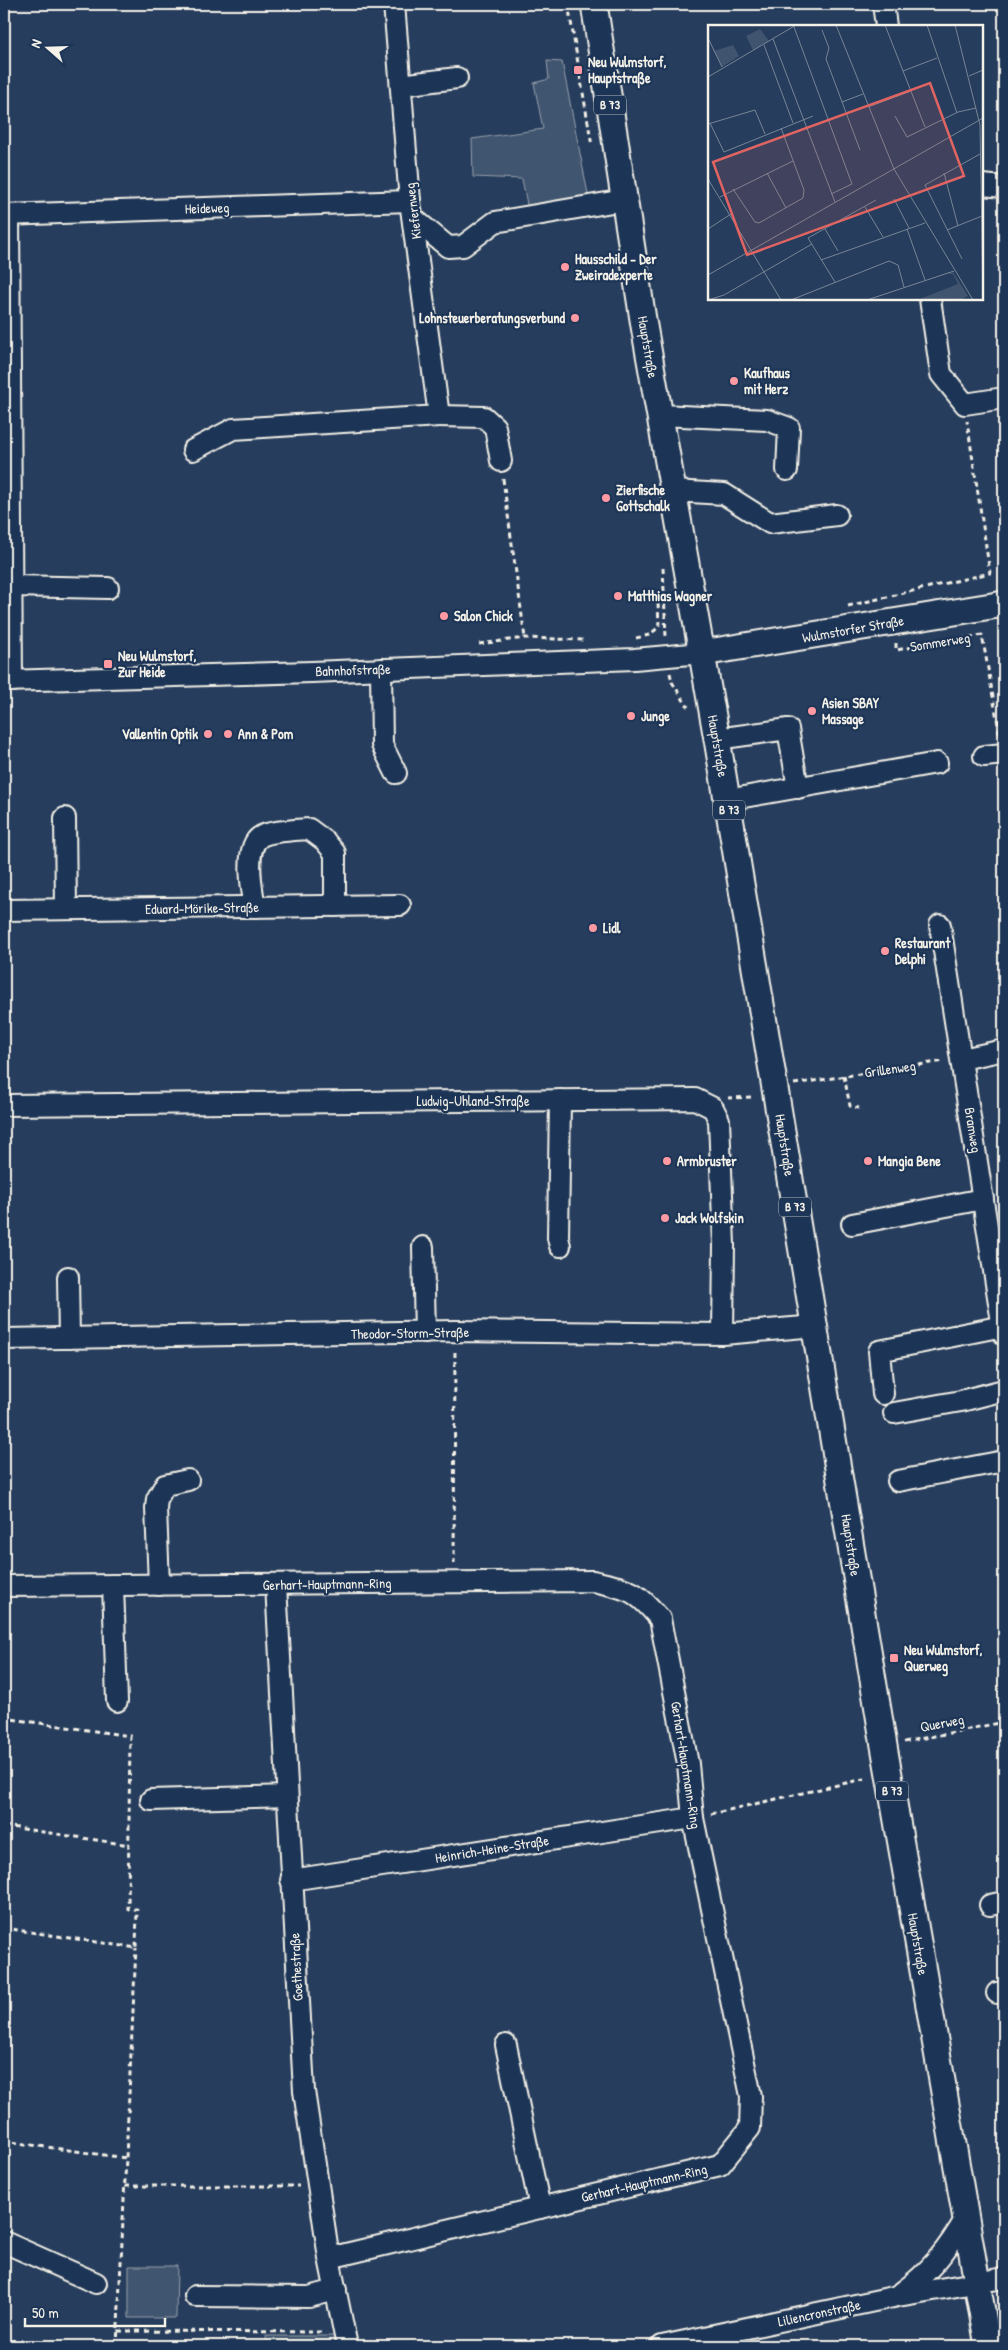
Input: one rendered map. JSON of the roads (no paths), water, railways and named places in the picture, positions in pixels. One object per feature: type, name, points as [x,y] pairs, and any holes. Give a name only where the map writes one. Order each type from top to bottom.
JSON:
[{"type":"main road","name":"Hauptstraße","points":[[594,4],[660,415],[728,800],[884,1746],[988,2346]]},
{"type":"main road","name":"Wulmstorfer Straße","points":[[702,653],[767,644],[1004,604]]},
{"type":"street","name":"Kiefernweg","points":[[394,4],[412,210],[439,416]]},
{"type":"street","points":[[883,4],[886,25]]},
{"type":"street","points":[[401,84],[457,78]]},
{"type":"street","points":[[983,185],[1004,187]]},
{"type":"street","points":[[412,210],[448,247],[463,246],[494,222],[624,200]]},
{"type":"street","name":"Heideweg","points":[[6,215],[412,210]]},
{"type":"street","points":[[6,215],[11,586],[8,681]]},
{"type":"street","points":[[930,300],[942,374],[965,404],[1004,398]]},
{"type":"street","points":[[660,415],[767,420],[789,428],[787,470]]},
{"type":"street","points":[[193,450],[233,429],[439,416],[484,417],[495,427],[501,461]]},
{"type":"street","points":[[673,491],[724,494],[770,523],[836,515]]},
{"type":"street","points":[[11,586],[108,588]]},
{"type":"street","name":"Bahnhofstraße","points":[[8,681],[634,659],[702,653]]},
{"type":"street","points":[[381,669],[382,745],[396,772]]},
{"type":"street","points":[[717,738],[788,728],[798,788]]},
{"type":"street","points":[[728,800],[937,763]]},
{"type":"street","points":[[65,818],[66,910]]},
{"type":"street","points":[[255,907],[251,889],[251,863],[254,842],[261,835],[309,829],[325,841],[335,853],[335,906]]},
{"type":"street","name":"Eduard-Mörike-Straße","points":[[4,910],[400,905]]},
{"type":"street","name":"Bramweg","points":[[940,925],[1004,1330]]},
{"type":"street","points":[[962,1059],[1004,1050]]},
{"type":"street","name":"Ludwig-Uhland-Straße","points":[[4,1104],[695,1099],[713,1108],[719,1120],[724,1245],[723,1334]]},
{"type":"street","points":[[560,1100],[558,1238],[560,1246]]},
{"type":"street","points":[[852,1224],[983,1199]]},
{"type":"street","points":[[423,1247],[425,1332]]},
{"type":"street","points":[[68,1277],[69,1338]]},
{"type":"street","name":"Theodor-Storm-Straße","points":[[4,1339],[455,1331],[723,1334],[816,1326]]},
{"type":"street","points":[[883,1394],[879,1351],[1004,1330]]},
{"type":"street","points":[[894,1413],[961,1401],[1004,1390]]},
{"type":"street","points":[[898,1481],[1004,1461]]},
{"type":"street","points":[[159,1585],[157,1499],[165,1484],[188,1480]]},
{"type":"street","name":"Gerhart-Hauptmann-Ring","points":[[4,1586],[593,1581],[630,1590],[646,1603],[660,1619],[688,1764],[693,1818],[751,2096],[750,2128],[720,2165],[329,2258]]},
{"type":"street","name":"Goethestraße","points":[[276,1585],[304,2090],[329,2258],[346,2339]]},
{"type":"street","points":[[113,1586],[117,1701]]},
{"type":"street","points":[[151,1800],[287,1796]]},
{"type":"street","name":"Heinrich-Heine-Straße","points":[[291,1880],[693,1818]]},
{"type":"street","points":[[506,2045],[540,2208]]},
{"type":"street","points":[[898,2296],[922,2278],[935,2264],[945,2252],[966,2218]]},
{"type":"street","points":[[4,2242],[96,2283]]},
{"type":"street","name":"Liliencronstraße","points":[[662,2346],[898,2296],[1004,2278]]},
{"type":"street","points":[[195,2296],[308,2297],[336,2290]]},
{"type":"place","name":"Neu Wulmstorf, Hauptstraße","points":[[578,70]]},
{"type":"place","name":"Hausschild - Der Zweiradexperte","points":[[565,267]]},
{"type":"place","name":"Lohnsteuerberatungsverbund","points":[[575,318]]},
{"type":"place","name":"Kaufhaus mit Herz","points":[[734,381]]},
{"type":"place","name":"Zierfische Gottschalk","points":[[606,498]]},
{"type":"place","name":"Matthias Wagner","points":[[618,596]]},
{"type":"place","name":"Salon Chick","points":[[444,616]]},
{"type":"place","name":"Neu Wulmstorf, Zur Heide","points":[[108,664]]},
{"type":"place","name":"Asien SBAY Massage","points":[[812,711]]},
{"type":"place","name":"Junge","points":[[631,716]]},
{"type":"place","name":"Vallentin Optik","points":[[208,734]]},
{"type":"place","name":"Ann & Pom","points":[[228,734]]},
{"type":"place","name":"Lidl","points":[[593,928]]},
{"type":"place","name":"Restaurant Delphi","points":[[885,951]]},
{"type":"place","name":"Armbruster","points":[[667,1161]]},
{"type":"place","name":"Mangia Bene","points":[[868,1161]]},
{"type":"place","name":"Jack Wolfskin","points":[[665,1218]]},
{"type":"place","name":"Neu Wulmstorf, Querweg","points":[[894,1658]]}]
